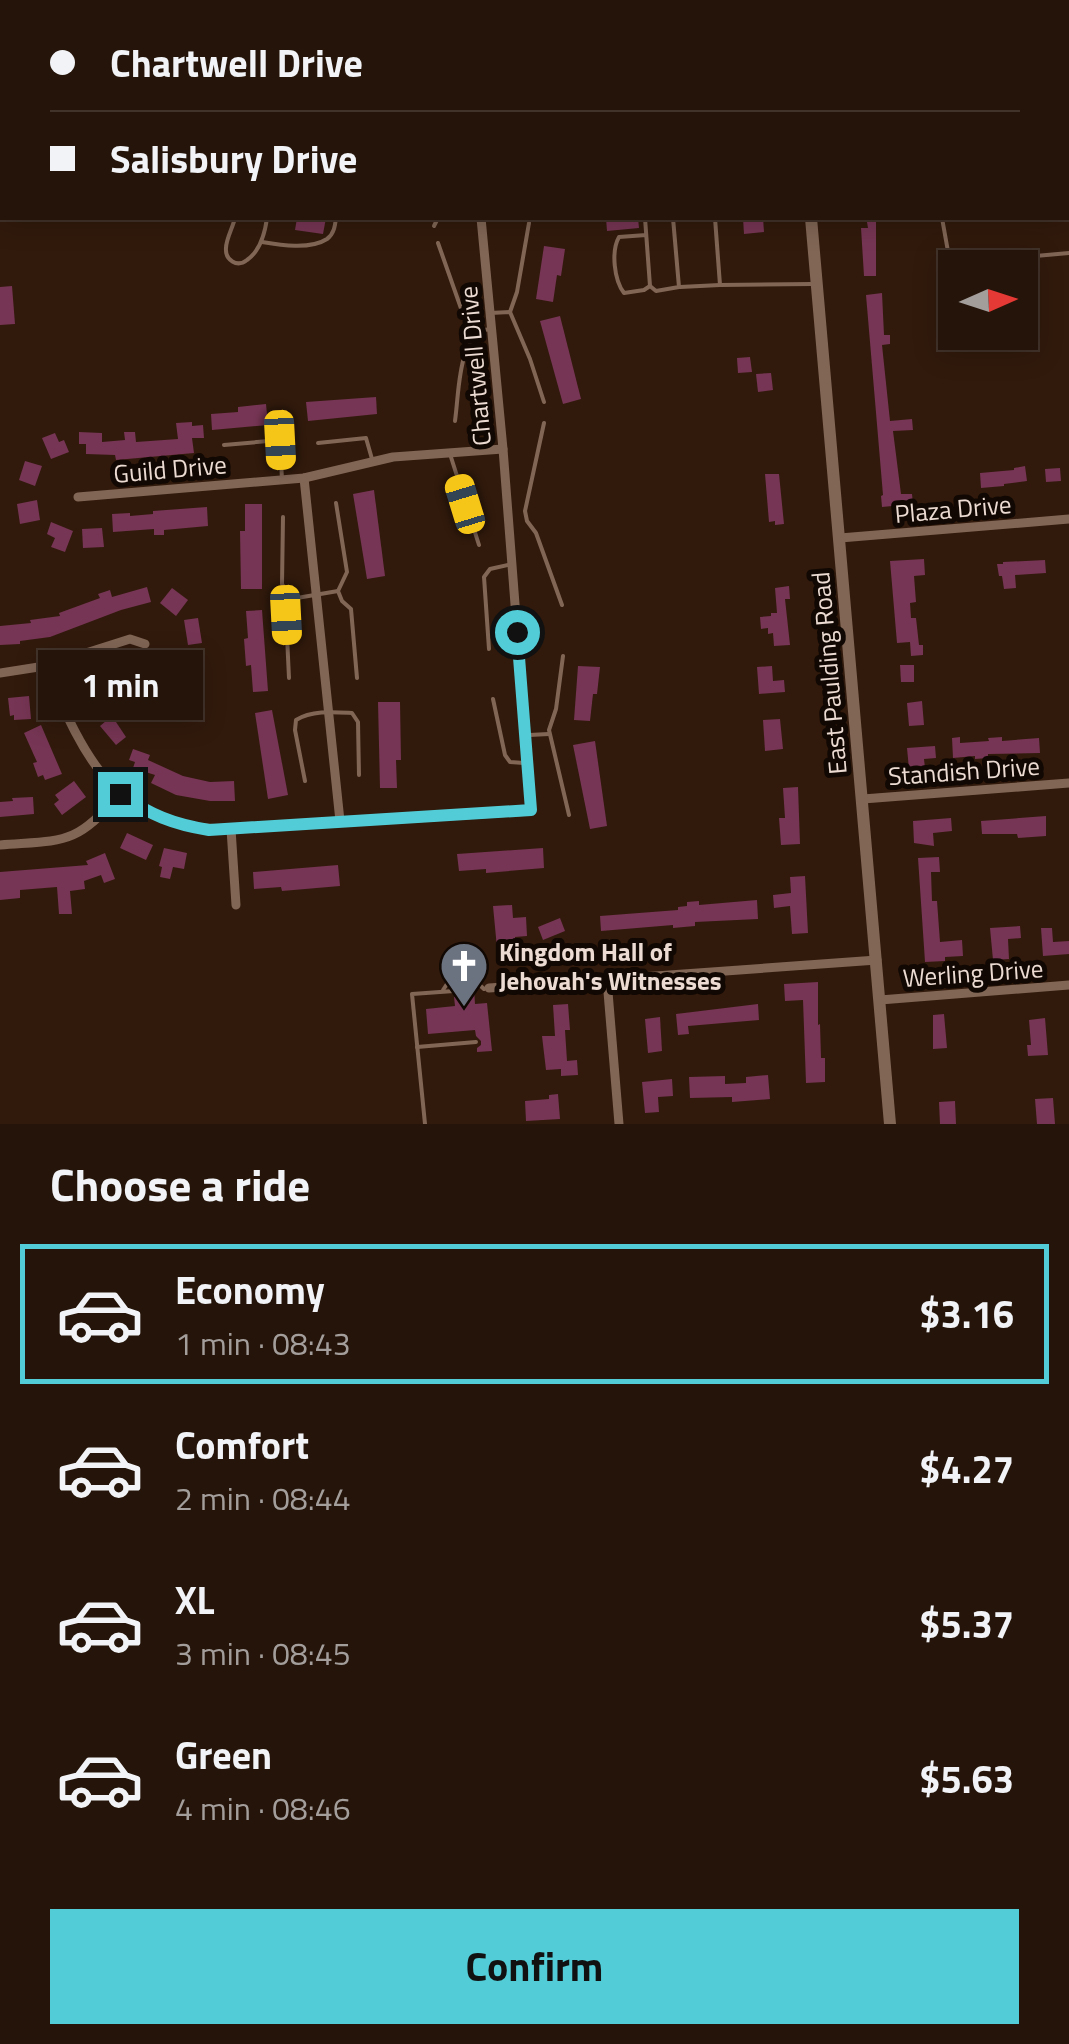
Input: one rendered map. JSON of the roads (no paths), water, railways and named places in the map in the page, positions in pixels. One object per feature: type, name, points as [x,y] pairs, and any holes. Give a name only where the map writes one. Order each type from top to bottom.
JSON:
[{"type":"main road","name":"East Paulding Road","points":[[810,220],[890,1124]]},
{"type":"street","name":"Chartwell Drive","points":[[340,821],[531,810],[481,220]]},
{"type":"street","name":"Guild Drive","points":[[78,497],[304,478],[372,460],[503,449]]},
{"type":"street","points":[[45,666],[80,745],[93,764],[120,794],[150,814],[209,830],[340,821],[304,478]]},
{"type":"street","name":"Plaza Drive","points":[[840,538],[1069,519]]},
{"type":"street","points":[[0,673],[45,666],[130,639],[145,644]]},
{"type":"street","name":"Standish Drive","points":[[863,799],[1069,784]]},
{"type":"street","points":[[0,845],[61,840],[82,832],[120,794]]},
{"type":"street","points":[[231,829],[236,905]]},
{"type":"street","points":[[486,988],[876,960]]},
{"type":"street","points":[[607,980],[619,1124]]},
{"type":"street","name":"Werling Drive","points":[[880,1000],[1069,986]]},
{"type":"lane","points":[[235,220],[225,252],[228,260],[242,264],[261,242],[266,220]]},
{"type":"lane","points":[[261,242],[299,245],[325,240],[331,236],[335,220]]},
{"type":"lane","points":[[434,226],[437,220]]},
{"type":"lane","points":[[645,220],[650,286],[656,291],[720,284],[817,284]]},
{"type":"lane","points":[[673,220],[679,287]]},
{"type":"lane","points":[[714,220],[720,284]]},
{"type":"lane","points":[[942,220],[948,256],[959,262],[1069,253]]},
{"type":"lane","points":[[529,223],[510,312],[544,402]]},
{"type":"lane","points":[[646,235],[620,237],[615,244],[617,284],[624,293],[650,286]]},
{"type":"lane","points":[[438,243],[463,314],[475,332],[466,351],[456,421]]},
{"type":"lane","points":[[490,313],[510,312]]},
{"type":"lane","points":[[475,332],[492,329]]},
{"type":"lane","points":[[544,423],[525,510],[562,604]]},
{"type":"lane","points":[[318,442],[366,438],[372,460]]},
{"type":"lane","points":[[224,444],[280,440],[282,480]]},
{"type":"lane","points":[[450,454],[479,545]]},
{"type":"lane","points":[[336,503],[347,572],[338,590],[351,609],[357,678]]},
{"type":"lane","points":[[283,516],[282,584],[291,598],[286,615],[289,678]]},
{"type":"lane","points":[[489,649],[484,577],[490,569],[512,564]]},
{"type":"lane","points":[[291,598],[338,590]]},
{"type":"lane","points":[[563,656],[550,734],[569,815]]},
{"type":"lane","points":[[493,699],[505,755],[510,762],[528,764]]},
{"type":"lane","points":[[305,781],[296,720],[329,712],[352,713],[358,722],[359,775]]},
{"type":"lane","points":[[526,735],[550,734]]},
{"type":"lane","points":[[442,992],[449,980],[458,977],[475,980],[486,988]]},
{"type":"lane","points":[[474,989],[486,988]]},
{"type":"lane","points":[[424,1124],[412,994],[454,991]]},
{"type":"lane","points":[[417,1047],[476,1042]]},
{"type":"place","name":"Kingdom Hall of Jehovah's Witnesses","points":[[464,1008]]}]
